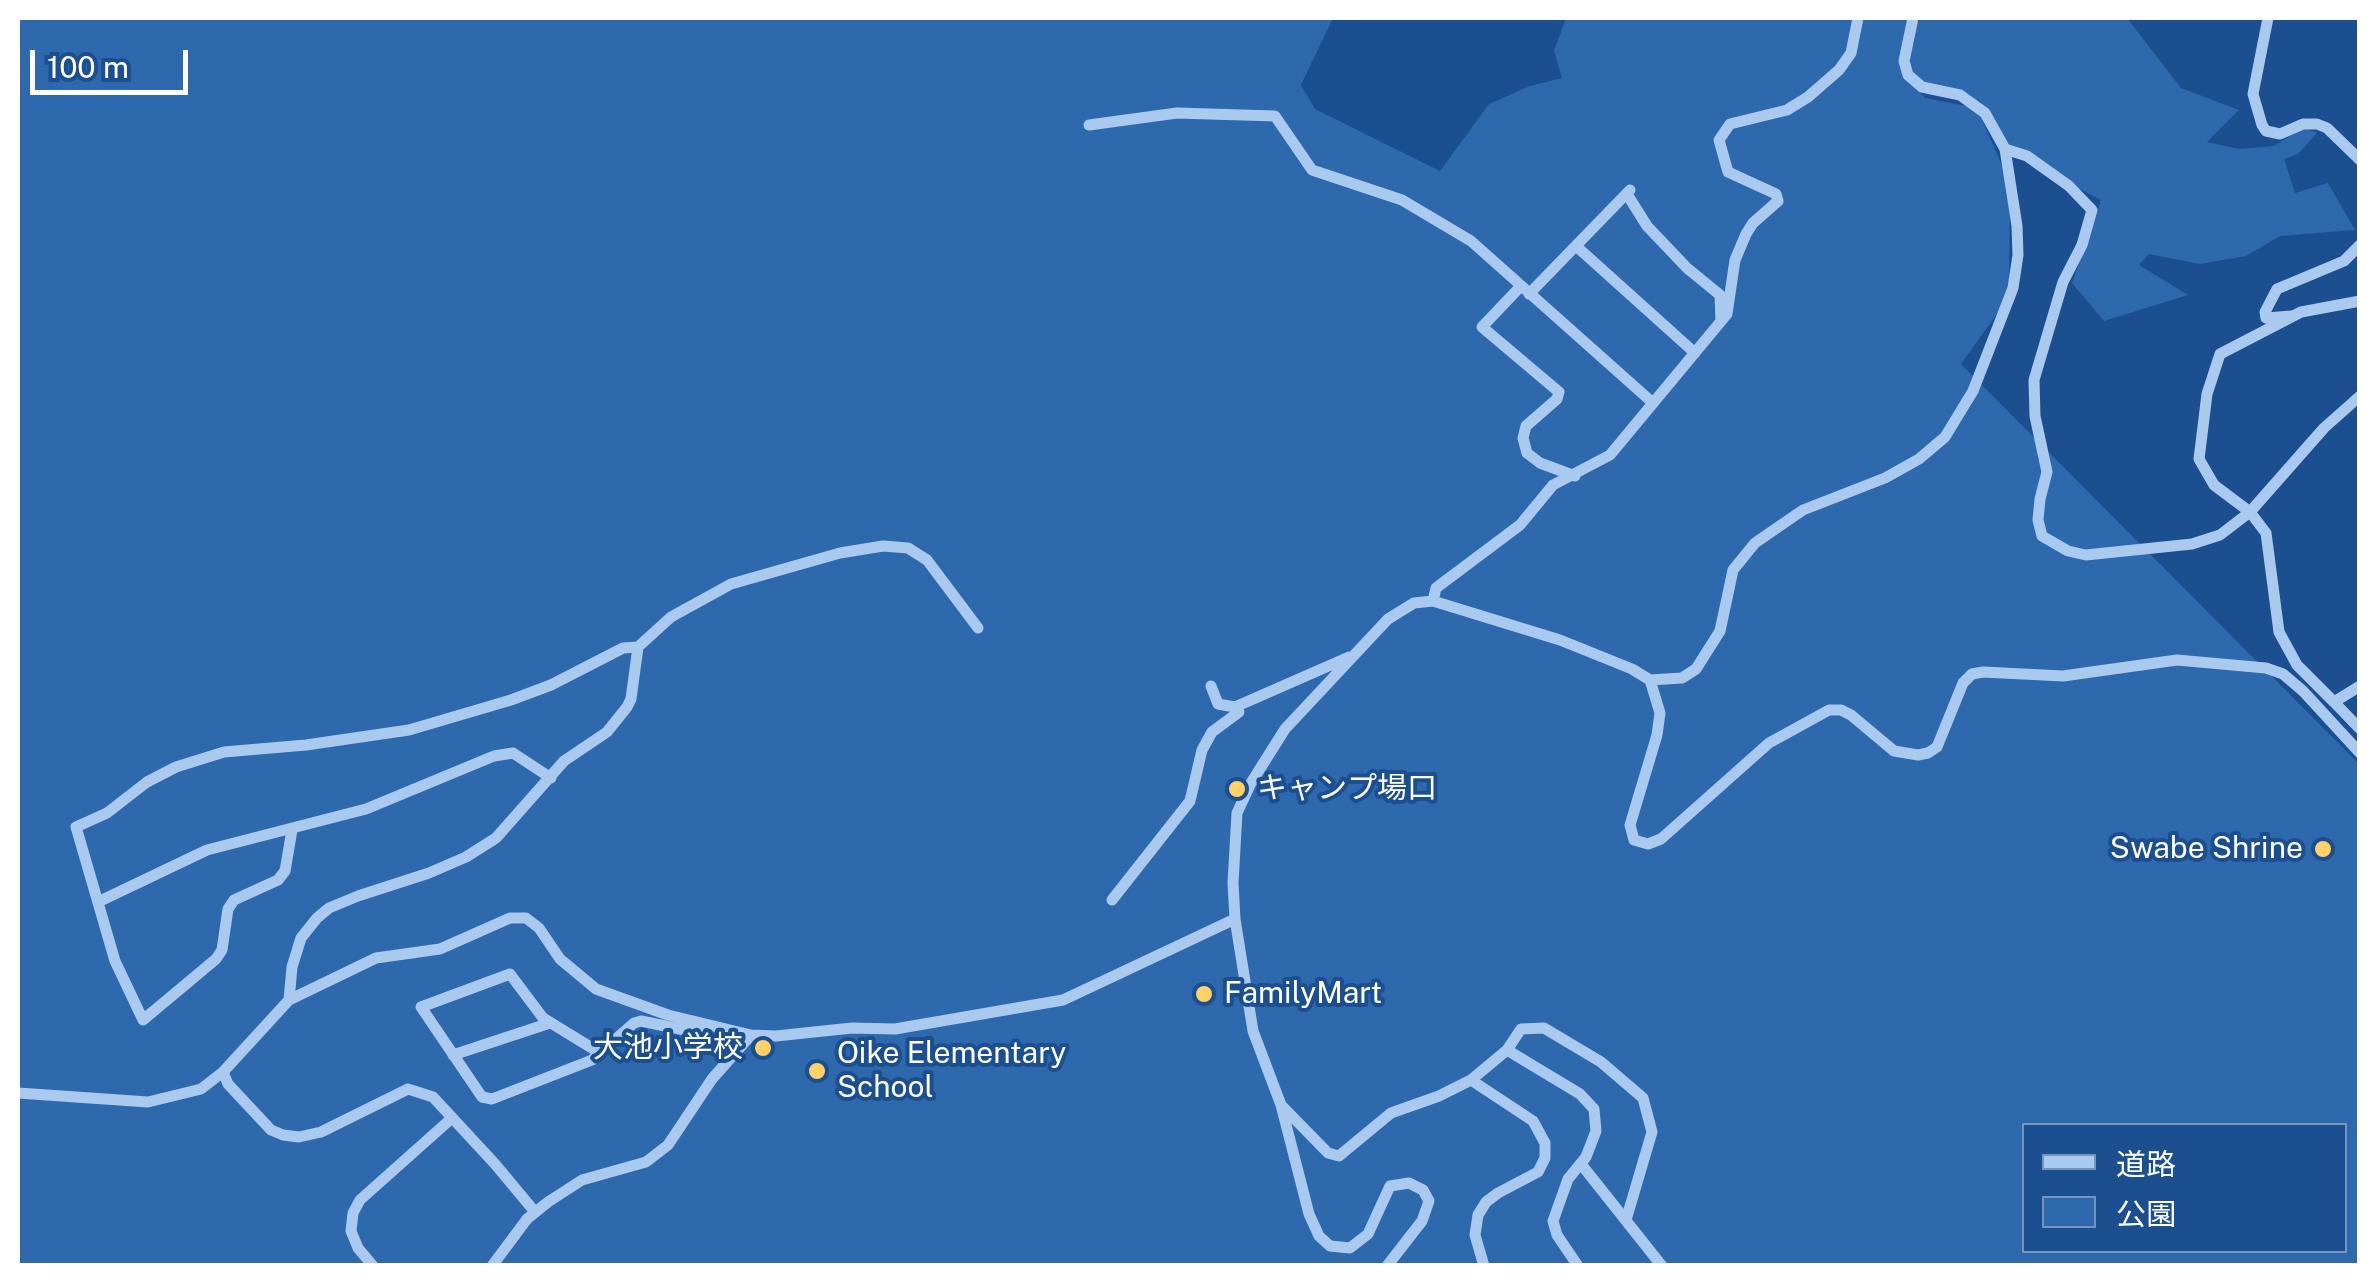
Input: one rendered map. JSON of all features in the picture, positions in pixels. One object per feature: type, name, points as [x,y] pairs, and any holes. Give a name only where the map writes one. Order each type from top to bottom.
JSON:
[{"type":"street","points":[[1433,601],[1436,588],[1520,525],[1553,486],[1610,455],[1721,320],[1731,298],[1734,260],[1746,234],[1778,201],[1776,194],[1728,172],[1719,140],[1730,124],[1787,110],[1840,70],[1851,53],[1858,18]]},
{"type":"street","points":[[1387,1266],[1422,1220],[1430,1201],[1423,1190],[1409,1183],[1390,1186],[1368,1234],[1350,1248],[1330,1246],[1318,1236],[1281,1105],[1253,1031],[1235,919],[1233,883],[1238,813],[1251,783],[1284,729],[1388,619],[1414,604],[1433,601],[1560,640],[1650,680],[1682,678],[1696,669],[1720,631],[1733,570],[1754,543],[1803,510],[1885,478],[1919,459],[1945,438],[1960,417],[2009,298],[2016,272],[2017,226],[2004,149],[1985,114],[1960,95],[1922,87],[1908,75],[1904,61],[1913,18]]},
{"type":"street","points":[[2268,18],[2253,94],[2262,125],[2272,134],[2280,134],[2304,124],[2317,124],[2327,128],[2360,160]]},
{"type":"street","points":[[1089,125],[1176,113],[1275,116],[1312,170],[1402,200],[1471,241],[1653,403]]},
{"type":"street","points":[[2004,149],[2027,156],[2069,186],[2092,210],[2087,232],[2063,282],[2034,380],[2035,416],[2047,472],[2038,520],[2042,536],[2086,555],[2192,544],[2220,535],[2250,512],[2324,429],[2360,396]]},
{"type":"street","points":[[1575,476],[1540,463],[1527,453],[1523,438],[1526,426],[1557,400],[1559,392],[1482,327],[1576,246],[1629,191],[1647,226],[1687,268],[1720,295],[1721,320]]},
{"type":"street","points":[[1576,246],[1695,352]]},
{"type":"street","points":[[2360,246],[2344,261],[2278,290],[2265,312],[2266,318],[2295,316],[2360,301]]},
{"type":"street","points":[[2295,316],[2220,354],[2207,394],[2198,459],[2214,485],[2250,512],[2266,532],[2279,632],[2297,665],[2360,729]]},
{"type":"street","points":[[292,830],[286,871],[278,880],[234,900],[228,909],[222,950],[216,959],[143,1020],[115,961],[76,827],[107,813],[147,782],[176,767],[224,752],[408,730],[551,686],[623,648],[638,647],[672,617],[731,584],[840,553],[884,546],[908,548],[926,560],[978,628]]},
{"type":"street","points":[[289,1000],[292,967],[301,938],[317,918],[358,896],[466,857],[496,838],[564,760],[606,732],[627,708],[638,647]]},
{"type":"street","points":[[1212,686],[1218,704],[1235,707],[1352,656]]},
{"type":"street","points":[[1650,680],[1660,712],[1658,735],[1630,825],[1634,840],[1648,844],[1661,839],[1768,743],[1829,710],[1851,715],[1894,751],[1928,753],[1937,747],[1963,683],[1972,674],[1983,672],[2063,676],[2176,660],[2266,668],[2283,674],[2304,691],[2360,753]]},
{"type":"street","points":[[2334,702],[2360,686]]},
{"type":"street","points":[[1112,900],[1190,802],[1202,750],[1212,732],[1239,712],[1235,707]]},
{"type":"street","points":[[98,902],[207,850],[366,809],[494,756],[514,752],[550,778]]},
{"type":"street","points":[[18,1094],[148,1102],[201,1090],[223,1072],[289,1000],[376,958],[440,949],[510,918],[526,918],[539,928],[560,959],[596,989],[668,1016],[751,1035],[852,1028],[894,1030],[1064,1000],[1235,919]]},
{"type":"street","points":[[600,1053],[542,1018],[510,974],[421,1008],[482,1097],[492,1099],[592,1060],[642,1021],[704,1034],[711,1026]]},
{"type":"street","points":[[453,1055],[550,1023]]},
{"type":"street","points":[[1281,1105],[1328,1153],[1339,1156],[1391,1113],[1471,1080],[1506,1050],[1521,1029],[1544,1028],[1600,1062],[1644,1098],[1652,1132],[1626,1220]]},
{"type":"street","points":[[492,1266],[535,1212],[582,1180],[646,1162],[668,1145],[712,1079],[751,1035]]},
{"type":"street","points":[[1506,1050],[1580,1094],[1594,1109],[1596,1131],[1568,1179],[1554,1221],[1557,1235],[1578,1266]]},
{"type":"street","points":[[223,1072],[228,1084],[270,1130],[298,1137],[321,1132],[408,1089],[433,1098],[535,1212]]},
{"type":"street","points":[[1471,1080],[1532,1121],[1545,1143],[1538,1172],[1486,1202],[1478,1216],[1476,1235],[1484,1266]]},
{"type":"street","points":[[373,1266],[350,1230],[353,1213],[360,1200],[392,1169],[452,1118]]},
{"type":"street","points":[[1580,1164],[1662,1266]]},
{"type":"green space","points":[[18,18],[1333,18],[1301,85],[1315,109],[1440,171],[1489,104],[1530,86],[1562,78],[1554,51],[1566,18],[1913,18],[1911,27],[1923,18],[2127,18],[2181,88],[2239,110],[2207,142],[2239,149],[2274,146],[2303,128],[2317,133],[2298,154],[2284,159],[2295,193],[2328,183],[2355,230],[2280,236],[2246,256],[2200,264],[2149,254],[2139,265],[2188,295],[2104,321],[2072,283],[2101,200],[2005,149],[1980,101],[1922,87],[1904,73],[1925,98],[1977,108],[2010,184],[2009,297],[1961,364],[2359,764],[2359,1265],[18,1265]]},
{"type":"place","name":"キャンプ場口","points":[[1237,789]]},
{"type":"place","name":"Swabe Shrine","points":[[2323,849]]},
{"type":"place","name":"FamilyMart","points":[[1204,994]]},
{"type":"place","name":"大池小学校","points":[[763,1048]]},
{"type":"place","name":"Oike Elementary School","points":[[817,1071]]}]
